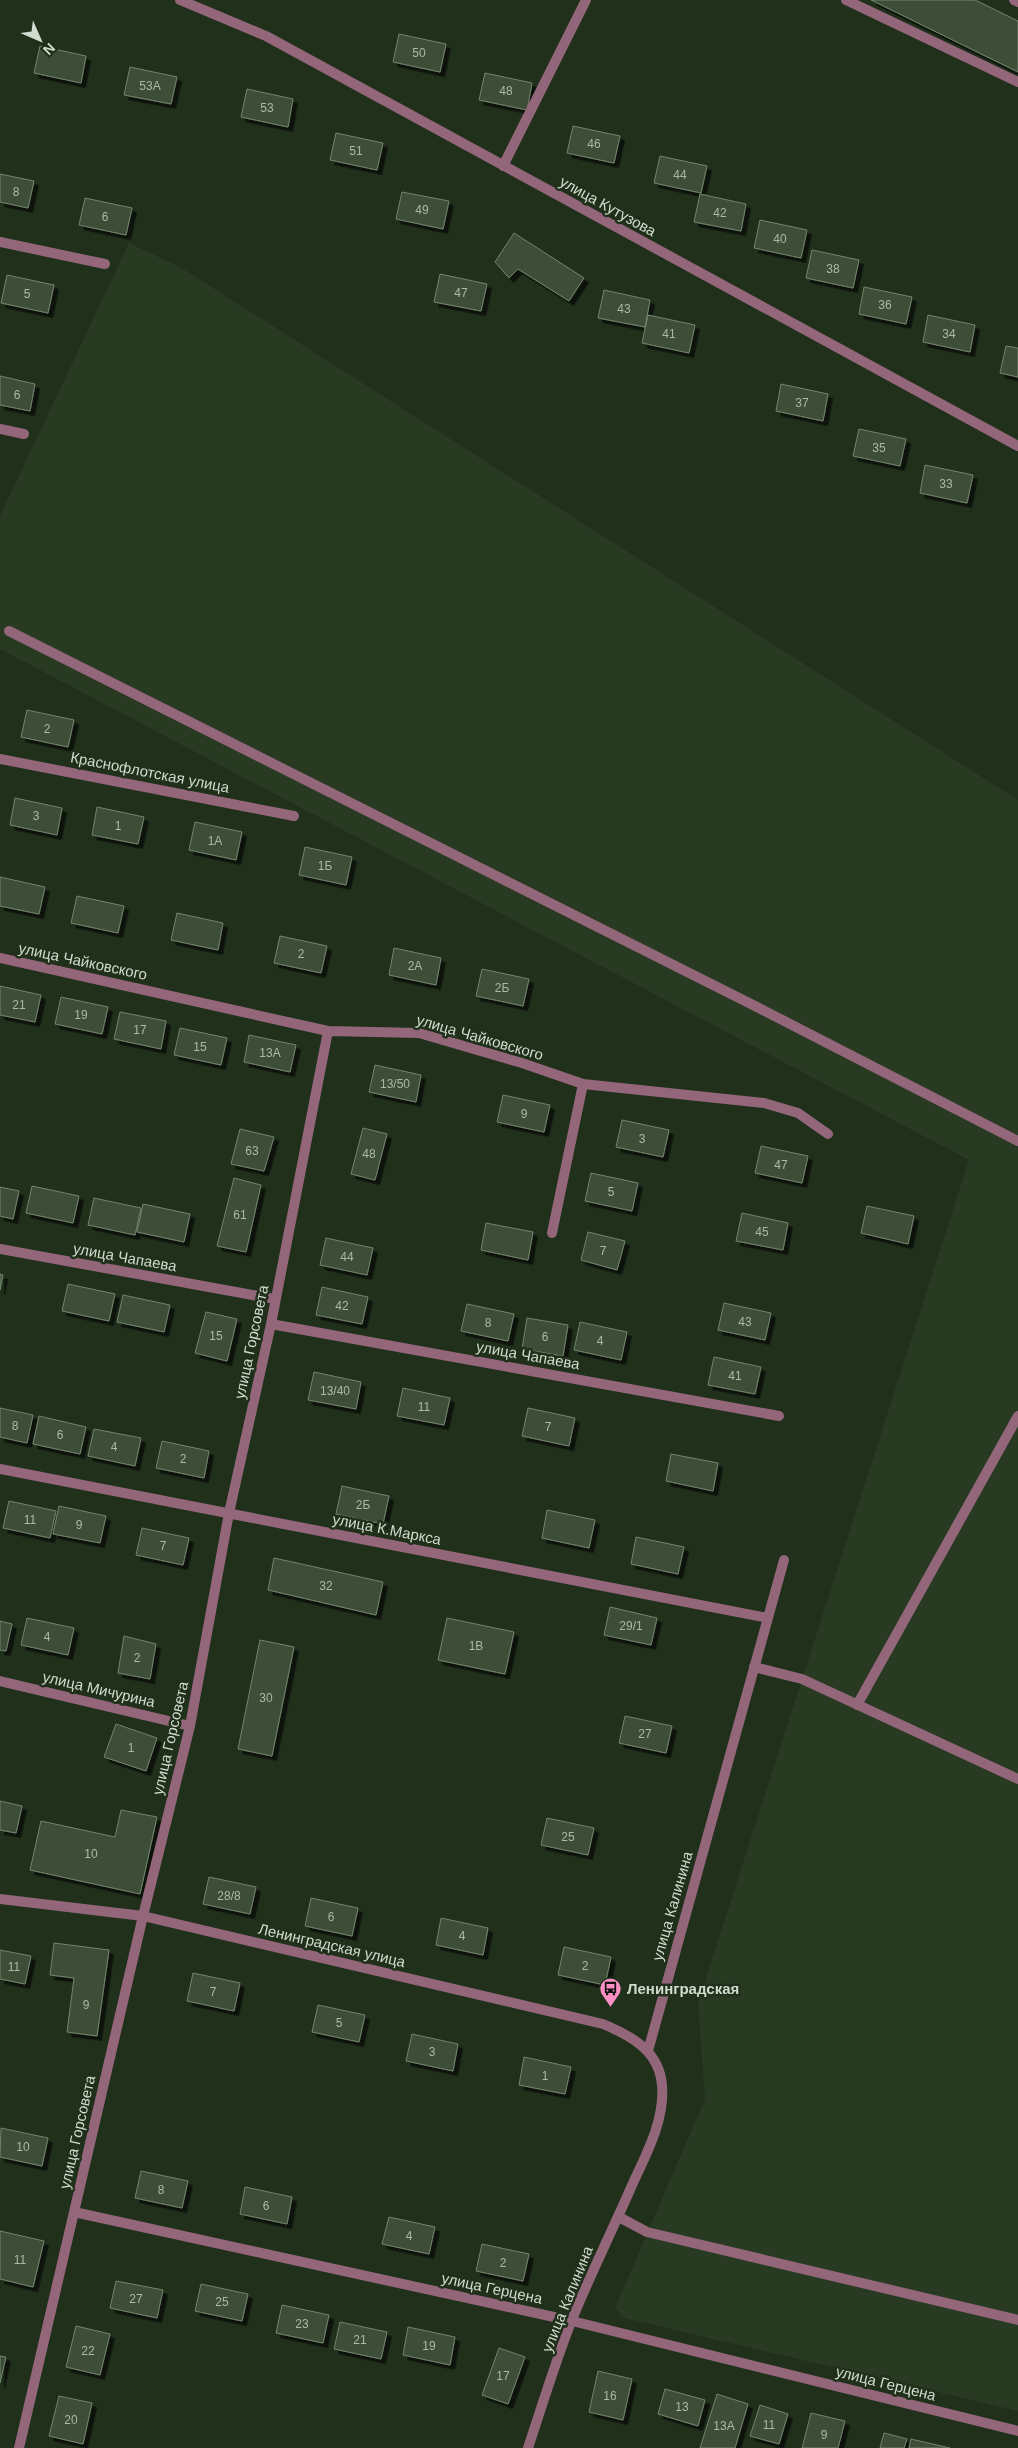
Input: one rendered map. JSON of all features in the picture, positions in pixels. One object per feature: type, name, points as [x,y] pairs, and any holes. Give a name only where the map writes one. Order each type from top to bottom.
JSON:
[{"type":"street","name":"улица Кутузова","points":[[180,0],[266,36],[1018,446]]},
{"type":"street","points":[[503,166],[586,0]]},
{"type":"street","points":[[846,0],[1018,82]]},
{"type":"street","points":[[1014,0],[1018,2]]},
{"type":"street","points":[[0,242],[105,264]]},
{"type":"street","points":[[0,429],[24,434]]},
{"type":"street","points":[[9,631],[737,997],[1018,1141]]},
{"type":"street","name":"Краснофлотская улица","points":[[0,758],[294,816]]},
{"type":"street","name":"улица Чайковского","points":[[0,958],[328,1030],[418,1033],[522,1063],[583,1084],[764,1103],[798,1113],[828,1134]]},
{"type":"street","name":"улица Горсовета","points":[[19,2448],[143,1916],[190,1726],[229,1514],[271,1324],[328,1030]]},
{"type":"street","points":[[552,1233],[583,1084]]},
{"type":"street","name":"улица Чапаева","points":[[0,1249],[275,1299]]},
{"type":"street","name":"улица Чапаева","points":[[271,1324],[779,1416]]},
{"type":"street","points":[[857,1705],[1018,1416]]},
{"type":"street","name":"улица К.Маркса","points":[[0,1469],[768,1618]]},
{"type":"street","name":"улица Калинина","points":[[528,2448],[572,2321],[652,2142],[662,2110],[662,2085],[657,2065],[648,2051],[784,1560]]},
{"type":"street","points":[[754,1667],[802,1679],[1018,1779]]},
{"type":"street","name":"улица Мичурина","points":[[0,1682],[190,1726]]},
{"type":"street","name":"Ленинградская улица","points":[[0,1899],[143,1916],[603,2024],[629,2035],[648,2051]]},
{"type":"street","name":"улица Герцена","points":[[74,2212],[572,2321],[1018,2431]]},
{"type":"street","points":[[618,2217],[647,2232],[1018,2320]]},
{"type":"shaded area","points":[[129,243],[180,267],[1018,800],[1018,2411],[624,2318],[615,2308],[705,2099],[698,2003],[969,1160],[0,649],[0,516]]},
{"type":"building","points":[[871,0],[975,0],[1018,21],[1018,72]]},
{"type":"building","points":[[399,34],[446,44],[440,72],[393,62]]},
{"type":"building","points":[[40,46],[86,56],[81,83],[34,73]]},
{"type":"building","points":[[130,67],[177,77],[171,104],[124,95]]},
{"type":"building","points":[[485,73],[532,83],[527,110],[479,100]]},
{"type":"building","points":[[247,89],[293,99],[288,127],[241,117]]},
{"type":"building","points":[[573,126],[620,136],[614,163],[567,153]]},
{"type":"building","points":[[336,133],[383,143],[377,170],[330,160]]},
{"type":"building","points":[[660,156],[707,166],[701,193],[654,183]]},
{"type":"building","points":[[0,174],[34,181],[28,208],[0,202]]},
{"type":"building","points":[[402,192],[449,201],[443,229],[396,219]]},
{"type":"building","points":[[700,194],[746,204],[741,231],[694,222]]},
{"type":"building","points":[[85,198],[132,208],[126,235],[79,225]]},
{"type":"building","points":[[760,220],[807,230],[801,258],[754,248]]},
{"type":"building","points":[[514,233],[584,278],[569,301],[518,269],[509,278],[495,262]]},
{"type":"building","points":[[812,250],[859,260],[853,288],[806,278]]},
{"type":"building","points":[[440,274],[487,284],[481,311],[434,302]]},
{"type":"building","points":[[7,275],[54,285],[48,313],[1,303]]},
{"type":"building","points":[[864,287],[912,297],[906,324],[859,314]]},
{"type":"building","points":[[604,290],[650,300],[645,327],[598,318]]},
{"type":"building","points":[[648,315],[695,325],[689,353],[642,343]]},
{"type":"building","points":[[928,315],[975,325],[970,352],[923,342]]},
{"type":"building","points":[[1006,346],[1018,348],[1018,377],[1000,373]]},
{"type":"building","points":[[0,376],[35,384],[30,411],[0,405]]},
{"type":"building","points":[[781,384],[828,394],[823,421],[776,411]]},
{"type":"building","points":[[859,429],[906,439],[900,466],[853,456]]},
{"type":"building","points":[[925,465],[973,475],[967,503],[920,493]]},
{"type":"building","points":[[27,710],[74,720],[68,747],[21,737]]},
{"type":"building","points":[[15,798],[62,808],[57,835],[10,825]]},
{"type":"building","points":[[97,807],[144,817],[138,844],[92,835]]},
{"type":"building","points":[[195,822],[242,832],[236,860],[189,850]]},
{"type":"building","points":[[305,847],[352,857],[346,885],[299,875]]},
{"type":"building","points":[[0,877],[45,887],[39,914],[0,906]]},
{"type":"building","points":[[77,896],[124,906],[118,933],[71,923]]},
{"type":"building","points":[[177,913],[223,923],[218,950],[171,940]]},
{"type":"building","points":[[280,936],[327,946],[321,973],[274,963]]},
{"type":"building","points":[[394,948],[441,958],[436,985],[389,975]]},
{"type":"building","points":[[482,969],[529,979],[523,1006],[476,996]]},
{"type":"building","points":[[0,986],[41,995],[35,1022],[0,1015]]},
{"type":"building","points":[[61,997],[108,1007],[102,1034],[55,1024]]},
{"type":"building","points":[[120,1012],[166,1021],[161,1049],[114,1039]]},
{"type":"building","points":[[180,1028],[227,1038],[221,1065],[174,1055]]},
{"type":"building","points":[[249,1035],[296,1045],[290,1072],[244,1062]]},
{"type":"building","points":[[375,1065],[421,1075],[416,1102],[369,1092]]},
{"type":"building","points":[[503,1095],[550,1105],[544,1132],[497,1122]]},
{"type":"building","points":[[622,1120],[669,1130],[663,1157],[616,1147]]},
{"type":"building","points":[[363,1128],[387,1134],[375,1180],[351,1174]]},
{"type":"building","points":[[240,1129],[274,1137],[264,1171],[231,1164]]},
{"type":"building","points":[[761,1146],[808,1156],[802,1183],[755,1173]]},
{"type":"building","points":[[591,1173],[638,1183],[632,1211],[585,1201]]},
{"type":"building","points":[[234,1178],[261,1185],[246,1252],[217,1246]]},
{"type":"building","points":[[32,1186],[79,1196],[73,1223],[26,1213]]},
{"type":"building","points":[[0,1187],[19,1191],[13,1219],[0,1216]]},
{"type":"building","points":[[94,1198],[141,1208],[135,1235],[88,1225]]},
{"type":"building","points":[[143,1204],[190,1214],[184,1242],[137,1232]]},
{"type":"building","points":[[867,1206],[914,1216],[908,1244],[861,1233]]},
{"type":"building","points":[[742,1213],[788,1223],[783,1250],[736,1241]]},
{"type":"building","points":[[486,1223],[533,1232],[528,1260],[481,1250]]},
{"type":"building","points":[[588,1232],[625,1241],[617,1270],[581,1260]]},
{"type":"building","points":[[326,1238],[373,1248],[367,1275],[320,1265]]},
{"type":"building","points":[[0,1274],[3,1275],[0,1290]]},
{"type":"building","points":[[68,1284],[115,1294],[109,1321],[62,1311]]},
{"type":"building","points":[[322,1287],[368,1297],[362,1324],[316,1315]]},
{"type":"building","points":[[123,1295],[170,1305],[164,1332],[117,1322]]},
{"type":"building","points":[[724,1303],[771,1313],[765,1340],[718,1330]]},
{"type":"building","points":[[467,1304],[514,1314],[508,1341],[461,1331]]},
{"type":"building","points":[[206,1312],[237,1319],[227,1361],[195,1353]]},
{"type":"building","points":[[527,1318],[568,1325],[563,1356],[522,1349]]},
{"type":"building","points":[[580,1322],[627,1332],[621,1360],[574,1350]]},
{"type":"building","points":[[714,1357],[761,1367],[755,1394],[708,1385]]},
{"type":"building","points":[[314,1372],[361,1382],[356,1409],[308,1400]]},
{"type":"building","points":[[403,1388],[450,1398],[444,1425],[397,1416]]},
{"type":"building","points":[[0,1408],[33,1415],[27,1443],[0,1437]]},
{"type":"building","points":[[528,1408],[575,1418],[569,1446],[522,1436]]},
{"type":"building","points":[[39,1416],[86,1427],[80,1454],[33,1444]]},
{"type":"building","points":[[94,1429],[141,1438],[135,1466],[88,1456]]},
{"type":"building","points":[[162,1441],[209,1451],[204,1478],[156,1468]]},
{"type":"building","points":[[671,1454],[718,1463],[713,1491],[666,1481]]},
{"type":"building","points":[[342,1486],[389,1496],[383,1524],[336,1514]]},
{"type":"building","points":[[9,1501],[56,1511],[50,1538],[3,1528]]},
{"type":"building","points":[[59,1506],[106,1516],[100,1543],[53,1534]]},
{"type":"building","points":[[547,1510],[595,1520],[589,1548],[542,1538]]},
{"type":"building","points":[[142,1528],[189,1538],[183,1565],[136,1555]]},
{"type":"building","points":[[636,1537],[684,1547],[678,1574],[631,1564]]},
{"type":"building","points":[[274,1558],[383,1582],[376,1615],[268,1590]]},
{"type":"building","points":[[610,1607],[657,1618],[651,1645],[604,1635]]},
{"type":"building","points":[[27,1618],[74,1628],[68,1655],[21,1645]]},
{"type":"building","points":[[447,1618],[514,1632],[505,1674],[438,1660]]},
{"type":"building","points":[[0,1621],[12,1624],[6,1651],[0,1650]]},
{"type":"building","points":[[124,1636],[156,1644],[150,1679],[118,1673]]},
{"type":"building","points":[[260,1640],[294,1647],[272,1756],[238,1749]]},
{"type":"building","points":[[625,1716],[672,1726],[666,1753],[619,1743]]},
{"type":"building","points":[[116,1724],[157,1738],[146,1771],[104,1757]]},
{"type":"building","points":[[0,1801],[22,1806],[16,1833],[0,1830]]},
{"type":"building","points":[[121,1810],[157,1817],[140,1894],[30,1870],[41,1821],[115,1837]]},
{"type":"building","points":[[547,1818],[594,1828],[588,1855],[541,1845]]},
{"type":"building","points":[[209,1877],[256,1887],[250,1914],[203,1904]]},
{"type":"building","points":[[311,1898],[358,1908],[352,1936],[305,1926]]},
{"type":"building","points":[[441,1918],[488,1928],[483,1955],[436,1945]]},
{"type":"building","points":[[54,1943],[109,1950],[97,2036],[67,2032],[74,1978],[50,1975]]},
{"type":"building","points":[[564,1947],[611,1957],[605,1985],[558,1975]]},
{"type":"building","points":[[0,1950],[31,1956],[25,1984],[0,1979]]},
{"type":"building","points":[[193,1973],[240,1983],[234,2011],[187,2001]]},
{"type":"building","points":[[318,2005],[365,2015],[359,2042],[312,2032]]},
{"type":"building","points":[[412,2034],[458,2044],[453,2071],[406,2061]]},
{"type":"building","points":[[524,2057],[571,2067],[565,2094],[519,2085]]},
{"type":"building","points":[[1,2128],[48,2138],[42,2166],[0,2157]]},
{"type":"building","points":[[141,2171],[188,2181],[182,2208],[135,2198]]},
{"type":"building","points":[[245,2187],[292,2197],[287,2224],[240,2214]]},
{"type":"building","points":[[389,2217],[435,2227],[429,2254],[382,2244]]},
{"type":"building","points":[[0,2231],[44,2241],[33,2287],[0,2279]]},
{"type":"building","points":[[482,2244],[529,2254],[523,2281],[476,2271]]},
{"type":"building","points":[[116,2281],[163,2290],[157,2318],[110,2308]]},
{"type":"building","points":[[201,2284],[248,2294],[242,2321],[195,2311]]},
{"type":"building","points":[[282,2305],[329,2315],[323,2343],[276,2333]]},
{"type":"building","points":[[340,2322],[387,2332],[381,2359],[334,2349]]},
{"type":"building","points":[[76,2326],[110,2334],[100,2375],[66,2367]]},
{"type":"building","points":[[408,2327],[455,2337],[450,2365],[403,2355]]},
{"type":"building","points":[[499,2348],[525,2357],[508,2404],[482,2395]]},
{"type":"building","points":[[0,2356],[6,2357],[0,2383]]},
{"type":"building","points":[[598,2371],[632,2379],[623,2420],[589,2412]]},
{"type":"building","points":[[665,2389],[705,2400],[698,2426],[658,2414]]},
{"type":"building","points":[[717,2394],[748,2404],[735,2448],[700,2448]]},
{"type":"building","points":[[59,2396],[92,2403],[83,2444],[49,2436]]},
{"type":"building","points":[[760,2405],[788,2414],[779,2444],[750,2436]]},
{"type":"building","points":[[811,2413],[845,2421],[838,2448],[802,2448]]},
{"type":"building","points":[[884,2433],[907,2439],[904,2448],[880,2448]]},
{"type":"building","points":[[911,2439],[950,2448],[909,2448]]},
{"type":"place","name":"Ленинградская","points":[[611,2007]]}]
